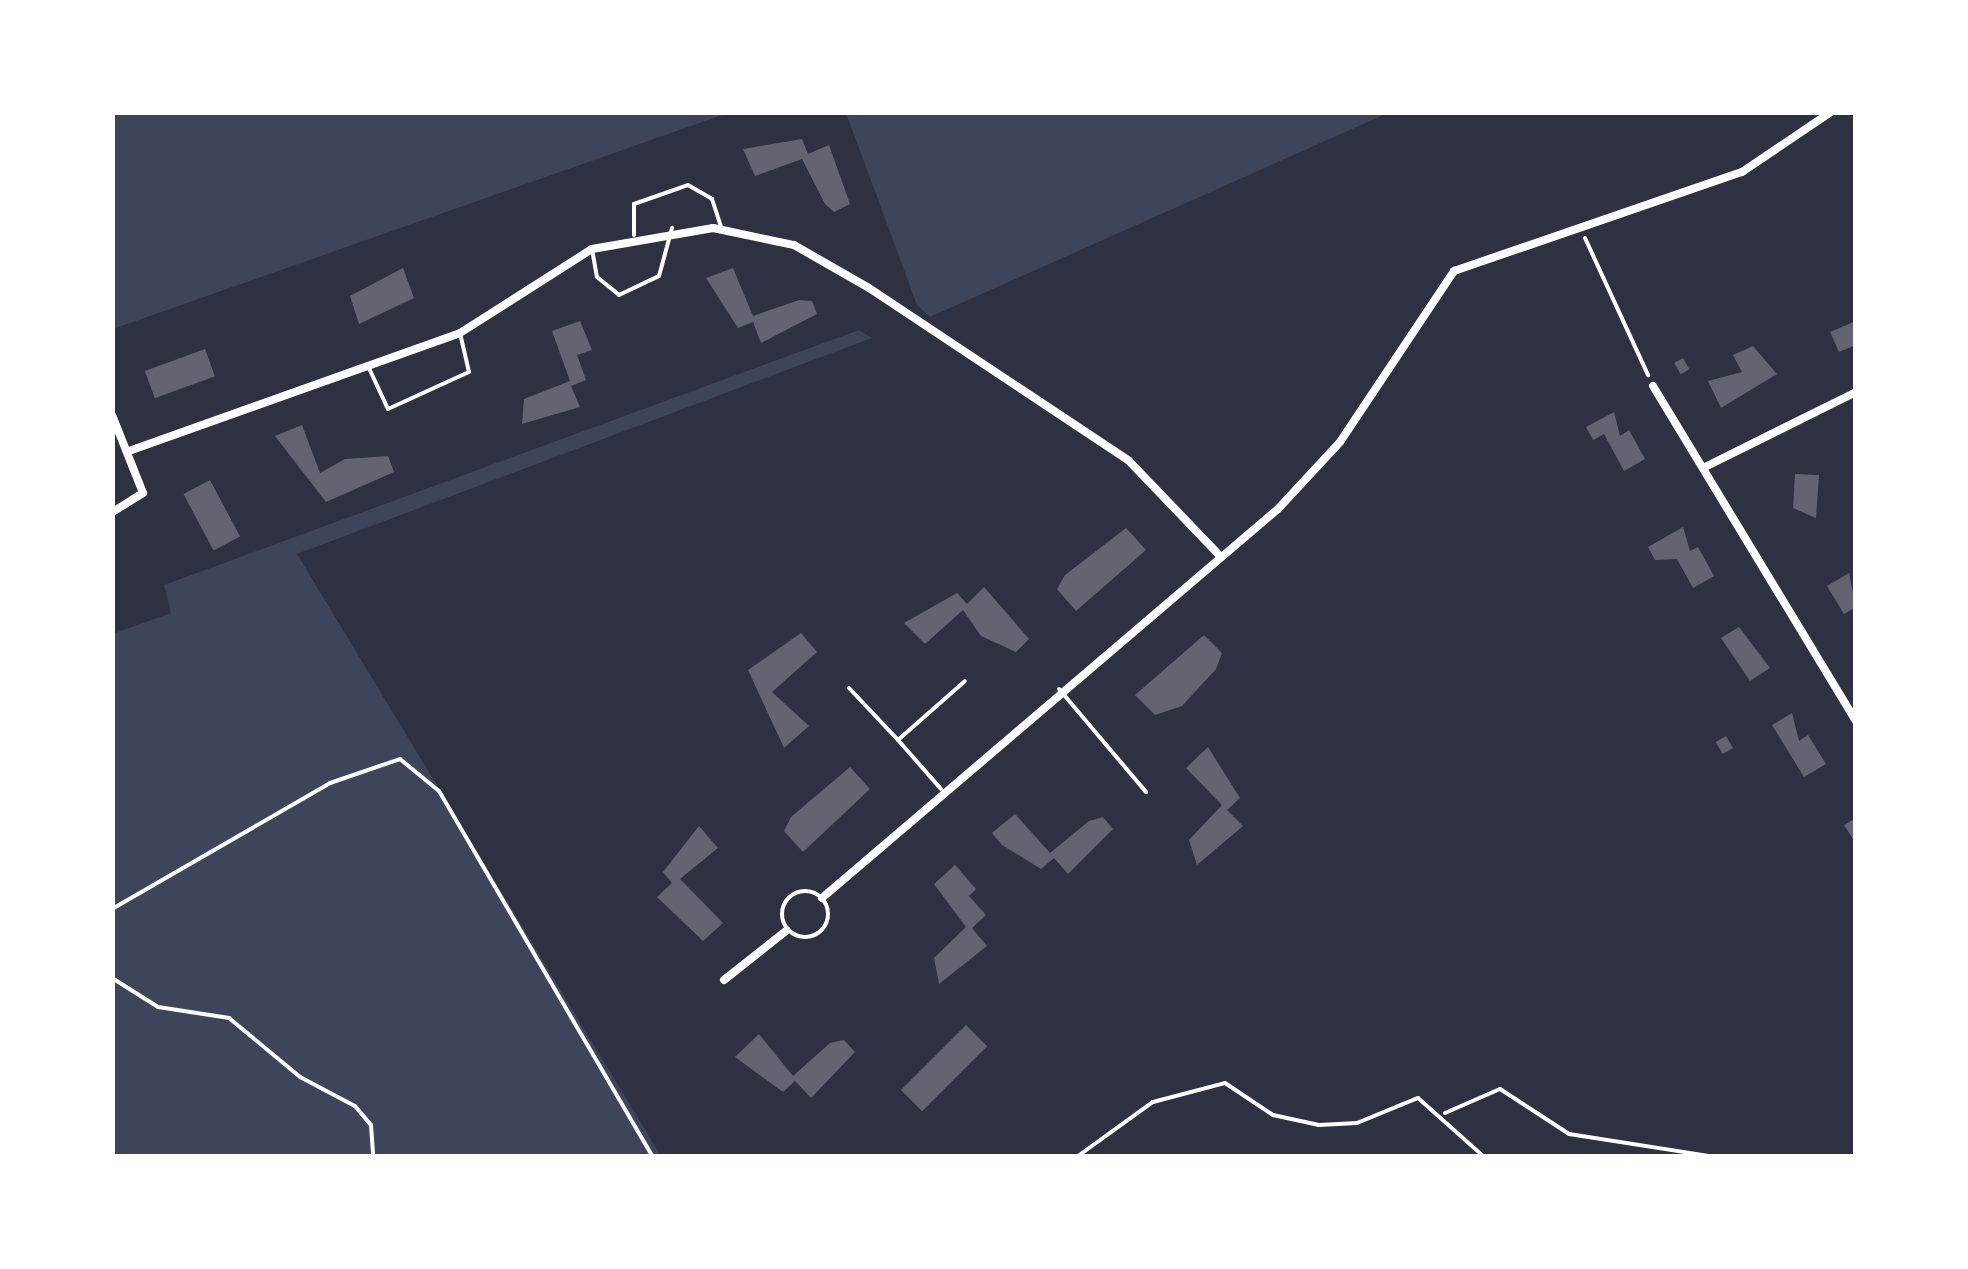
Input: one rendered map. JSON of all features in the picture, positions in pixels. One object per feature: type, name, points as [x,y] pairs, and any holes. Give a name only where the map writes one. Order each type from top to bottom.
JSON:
[{"type":"street","points":[[822,898],[941,789],[1220,556],[1340,442],[1454,271],[1774,158],[1831,112]]},
{"type":"street","points":[[129,451],[460,333],[592,249],[672,228],[722,230],[794,245],[1069,417],[1130,461],[1220,556]]},
{"type":"street","points":[[1653,386],[1856,720]]},
{"type":"street","points":[[1703,468],[1856,392]]},
{"type":"street","points":[[112,415],[143,493],[112,512]]},
{"type":"street","points":[[724,980],[787,930]]},
{"type":"lane","points":[[634,236],[634,204],[688,186],[712,200],[722,230]]},
{"type":"lane","points":[[592,249],[597,277],[619,295],[659,276],[672,228]]},
{"type":"lane","points":[[368,366],[388,409],[469,372],[460,333]]},
{"type":"lane","points":[[898,740],[964,681]]},
{"type":"lane","points":[[849,688],[941,789]]},
{"type":"lane","points":[[1059,690],[1146,792]]},
{"type":"lane","points":[[790,896],[822,898],[828,917],[818,934],[787,930],[781,912],[790,896]]},
{"type":"path","points":[[1579,225],[1653,386]]},
{"type":"path","points":[[112,909],[330,783],[400,758],[440,792],[652,1156]]},
{"type":"path","points":[[112,978],[158,1007],[230,1018],[300,1077],[355,1106],[371,1124],[374,1156]]},
{"type":"path","points":[[1078,1156],[1153,1102],[1225,1083],[1273,1114],[1319,1125],[1357,1123],[1418,1098],[1444,1112],[1483,1156]]},
{"type":"path","points":[[1444,1112],[1500,1088],[1570,1134],[1710,1156]]},
{"type":"shaded area","points":[[113,112],[727,112],[728,113],[113,329]]},
{"type":"shaded area","points":[[846,112],[1388,113],[930,317],[917,305]]},
{"type":"shaded area","points":[[859,330],[872,338],[297,554],[661,1156],[113,1156],[112,634],[171,613],[164,585]]},
{"type":"building","points":[[802,139],[808,154],[829,145],[850,204],[834,212],[825,204],[802,159],[755,176],[743,149]]},
{"type":"building","points":[[403,268],[414,298],[359,324],[350,296]]},
{"type":"building","points":[[733,268],[753,316],[799,300],[812,301],[817,314],[761,343],[753,322],[738,328],[706,278]]},
{"type":"building","points":[[580,321],[592,350],[577,355],[586,380],[571,386],[580,407],[522,424],[524,399],[570,381],[552,331]]},
{"type":"building","points":[[1856,321],[1856,345],[1839,352],[1830,332]]},
{"type":"building","points":[[1753,346],[1777,374],[1721,408],[1708,381],[1742,372],[1733,355]]},
{"type":"building","points":[[205,349],[215,376],[155,398],[145,371]]},
{"type":"building","points":[[1683,358],[1689,369],[1681,374],[1674,363]]},
{"type":"building","points":[[1614,412],[1620,436],[1629,430],[1645,459],[1624,471],[1604,434],[1593,440],[1586,427]]},
{"type":"building","points":[[302,425],[320,473],[345,459],[388,456],[394,472],[326,502],[275,436]]},
{"type":"building","points":[[1795,474],[1819,475],[1816,518],[1793,508]]},
{"type":"building","points":[[210,480],[240,537],[214,551],[184,494]]},
{"type":"building","points":[[1683,527],[1690,551],[1698,547],[1714,576],[1693,588],[1677,559],[1655,560],[1648,547]]},
{"type":"building","points":[[1126,528],[1146,550],[1076,611],[1057,589],[1065,575]]},
{"type":"building","points":[[1849,573],[1856,607],[1844,614],[1827,586]]},
{"type":"building","points":[[984,587],[1029,639],[1016,652],[981,636],[963,610],[925,644],[904,623],[957,593],[967,604]]},
{"type":"building","points":[[1739,627],[1770,668],[1750,681],[1721,638]]},
{"type":"building","points":[[801,633],[817,652],[772,692],[809,726],[784,748],[748,670]]},
{"type":"building","points":[[1204,635],[1222,653],[1216,669],[1182,706],[1155,715],[1135,695]]},
{"type":"building","points":[[1792,713],[1799,741],[1808,735],[1826,764],[1804,777],[1772,725]]},
{"type":"building","points":[[1726,736],[1733,748],[1723,754],[1716,742]]},
{"type":"building","points":[[1208,747],[1240,798],[1227,810],[1243,826],[1197,865],[1189,840],[1222,805],[1186,768]]},
{"type":"building","points":[[850,767],[870,789],[803,852],[784,831],[791,817]]},
{"type":"building","points":[[1015,814],[1050,853],[1089,821],[1103,817],[1113,829],[1068,874],[1054,858],[1041,869],[1002,845],[992,833]]},
{"type":"building","points":[[1856,818],[1856,844],[1844,825]]},
{"type":"building","points":[[699,826],[718,848],[680,879],[723,923],[703,941],[657,897],[672,883],[663,872]]},
{"type":"building","points":[[955,865],[976,889],[969,896],[986,915],[972,928],[987,946],[939,984],[934,958],[966,927],[934,884]]},
{"type":"building","points":[[966,1025],[987,1046],[922,1111],[901,1090]]},
{"type":"building","points":[[759,1034],[793,1076],[830,1043],[844,1040],[855,1052],[811,1098],[795,1081],[783,1092],[735,1057]]}]
